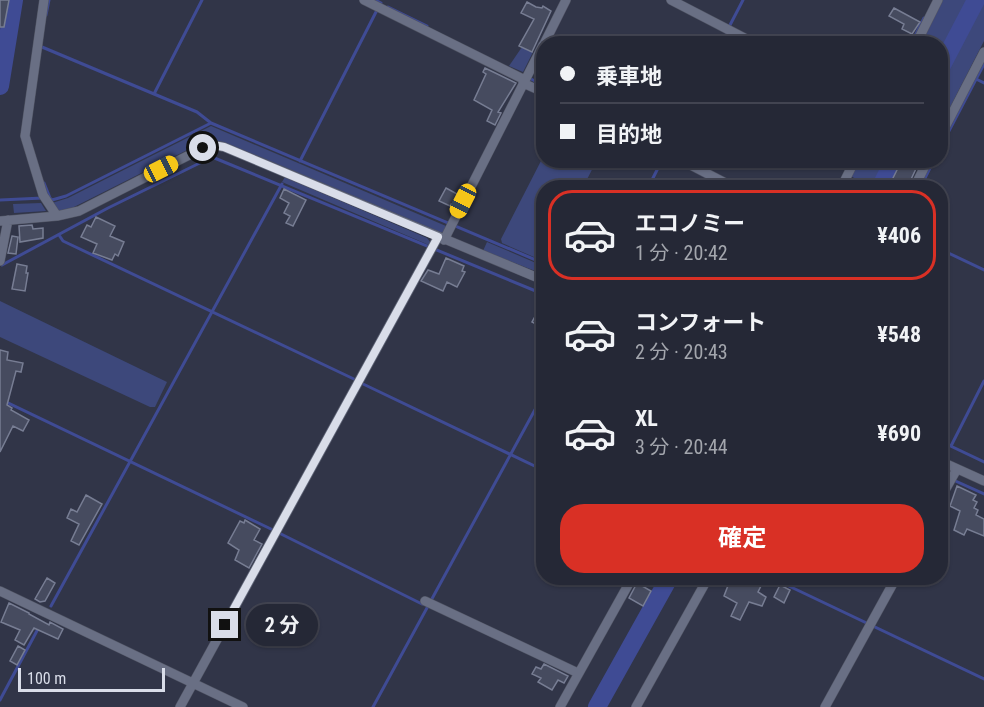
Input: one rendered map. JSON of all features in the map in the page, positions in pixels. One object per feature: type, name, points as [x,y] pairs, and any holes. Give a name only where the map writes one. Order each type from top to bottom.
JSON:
[{"type":"street","points":[[44,0],[24,136],[45,198],[57,216]]},
{"type":"street","points":[[364,0],[524,79],[536,87]]},
{"type":"street","points":[[547,36],[566,0]]},
{"type":"street","points":[[671,0],[741,36]]},
{"type":"street","points":[[920,36],[938,0]]},
{"type":"street","points":[[948,124],[978,75],[984,52]]},
{"type":"street","points":[[180,707],[437,243],[452,225],[536,57]]},
{"type":"street","points":[[0,261],[4,220],[57,216],[79,211],[213,145],[224,147],[437,243],[536,278]]},
{"type":"street","points":[[696,168],[720,180]]},
{"type":"street","points":[[948,470],[953,476],[984,481]]},
{"type":"street","points":[[948,485],[953,476]]},
{"type":"street","points":[[560,707],[628,585]]},
{"type":"street","points":[[636,707],[704,585]]},
{"type":"street","points":[[825,707],[892,585]]},
{"type":"street","points":[[0,591],[243,707]]},
{"type":"street","points":[[428,602],[578,674]]},
{"type":"shaded area","points":[[941,0],[971,0],[948,46],[948,36],[922,36]]},
{"type":"shaded area","points":[[984,0],[984,41],[948,111],[948,66]]},
{"type":"shaded area","points":[[522,47],[533,52],[523,72],[509,66]]},
{"type":"shaded area","points":[[211,126],[446,226],[441,233],[212,139],[72,208],[58,211],[52,203],[68,198]]},
{"type":"shaded area","points":[[537,168],[593,168],[587,180],[536,180],[536,258],[502,243],[501,239]]},
{"type":"shaded area","points":[[855,168],[884,168],[878,180],[859,180],[850,176]]},
{"type":"shaded area","points":[[285,177],[427,238],[431,243],[429,245],[282,182]]},
{"type":"shaded area","points":[[41,203],[46,211],[14,213],[13,204]]},
{"type":"shaded area","points":[[487,242],[536,263],[536,271],[483,251]]},
{"type":"shaded area","points":[[0,301],[167,382],[155,407],[150,407],[0,337]]},
{"type":"building","points":[[0,0],[9,0],[4,27],[0,27]]},
{"type":"building","points":[[527,2],[536,7],[542,8],[543,6],[551,11],[539,36],[536,36],[532,52],[519,46],[534,19],[521,13]]},
{"type":"building","points":[[894,8],[920,22],[912,34],[902,29],[904,24],[889,16]]},
{"type":"building","points":[[485,68],[516,83],[498,112],[501,113],[495,125],[487,121],[492,110],[474,100],[486,74],[483,72]]},
{"type":"building","points":[[898,168],[916,168],[911,180],[892,180]]},
{"type":"building","points":[[446,188],[459,195],[454,206],[439,201]]},
{"type":"building","points":[[284,189],[306,200],[293,226],[286,223],[290,216],[284,213],[289,203],[280,198]]},
{"type":"building","points":[[96,217],[115,226],[110,236],[124,242],[118,256],[115,254],[112,260],[93,253],[97,244],[81,237],[87,225],[91,227]]},
{"type":"building","points":[[32,225],[33,229],[43,228],[43,238],[20,242],[19,226]]},
{"type":"building","points":[[12,236],[18,237],[16,254],[8,253]]},
{"type":"building","points":[[446,258],[464,266],[462,271],[465,272],[457,287],[447,282],[443,291],[421,281],[428,270],[439,274]]},
{"type":"building","points":[[17,264],[27,266],[25,291],[12,289]]},
{"type":"building","points":[[0,350],[8,352],[7,360],[23,363],[21,372],[16,371],[7,405],[12,408],[11,410],[29,420],[23,431],[13,426],[0,452]]},
{"type":"building","points":[[957,486],[976,495],[973,500],[977,502],[974,508],[978,510],[976,515],[984,519],[984,536],[967,529],[964,535],[954,530],[960,511],[950,506]]},
{"type":"building","points":[[86,495],[102,504],[79,545],[71,541],[79,524],[67,518],[71,509],[77,512]]},
{"type":"building","points":[[245,520],[260,529],[254,540],[262,544],[249,568],[235,560],[239,550],[228,543],[240,521],[244,523]]},
{"type":"building","points":[[47,578],[55,583],[45,601],[40,602],[35,599]]},
{"type":"building","points":[[636,585],[651,591],[643,606],[629,598]]},
{"type":"building","points":[[728,585],[762,585],[758,592],[766,597],[762,606],[749,602],[740,620],[731,616],[737,603],[724,596]]},
{"type":"building","points":[[780,585],[790,590],[784,603],[774,597]]},
{"type":"building","points":[[9,603],[49,625],[50,622],[63,629],[58,639],[34,628],[24,645],[15,640],[20,630],[1,622]]},
{"type":"building","points":[[18,646],[25,650],[17,665],[10,661]]},
{"type":"building","points":[[544,664],[568,676],[564,683],[558,680],[552,690],[538,682],[541,678],[532,674],[536,667],[541,669]]},
{"type":"waterway","points":[[0,86],[14,0]]},
{"type":"waterway","points":[[46,15],[49,0]]},
{"type":"waterway","points":[[154,94],[202,0]]},
{"type":"waterway","points":[[375,0],[381,3]]},
{"type":"waterway","points":[[729,27],[743,0]]},
{"type":"waterway","points":[[948,54],[976,0]]},
{"type":"waterway","points":[[388,7],[427,26]]},
{"type":"waterway","points":[[300,161],[377,10]]},
{"type":"waterway","points":[[915,36],[924,18]]},
{"type":"waterway","points":[[42,47],[197,112],[211,123]]},
{"type":"waterway","points":[[948,133],[984,64]]},
{"type":"waterway","points":[[529,78],[536,82]]},
{"type":"waterway","points":[[976,79],[984,83]]},
{"type":"waterway","points":[[50,198],[52,200],[66,196],[211,123],[536,260]]},
{"type":"waterway","points":[[2,265],[108,208],[212,157],[536,291]]},
{"type":"waterway","points":[[652,180],[658,168]]},
{"type":"waterway","points":[[884,180],[890,168]]},
{"type":"waterway","points":[[924,180],[930,168]]},
{"type":"waterway","points":[[44,183],[50,198]]},
{"type":"waterway","points":[[51,606],[282,184]]},
{"type":"waterway","points":[[0,200],[43,198]]},
{"type":"waterway","points":[[59,235],[63,241],[356,380]]},
{"type":"waterway","points":[[948,253],[984,270]]},
{"type":"waterway","points":[[951,446],[984,381]]},
{"type":"waterway","points":[[361,383],[536,467]]},
{"type":"waterway","points":[[0,399],[273,530]]},
{"type":"waterway","points":[[373,707],[536,408]]},
{"type":"waterway","points":[[948,445],[984,462]]},
{"type":"waterway","points":[[948,478],[984,494]]},
{"type":"waterway","points":[[279,533],[422,604]]},
{"type":"waterway","points":[[597,707],[665,585]]},
{"type":"waterway","points":[[787,585],[984,679]]},
{"type":"waterway","points":[[0,700],[39,627]]},
{"type":"route","points":[[203,148],[213,145],[224,147],[438,237],[225,625]]}]
